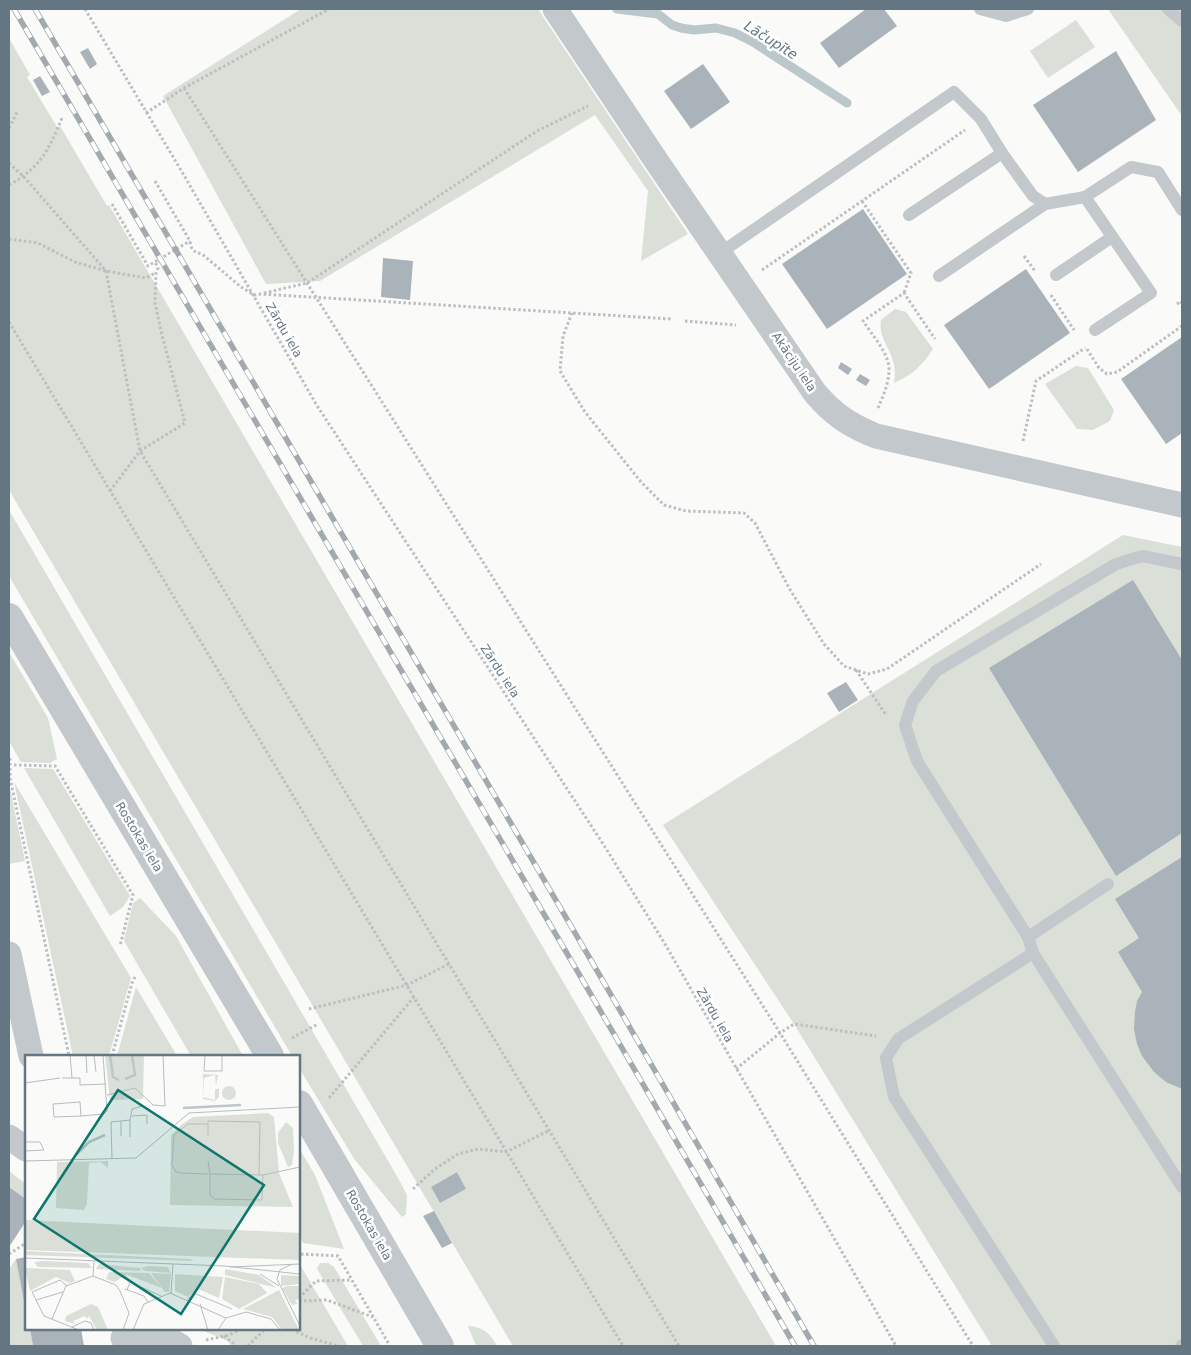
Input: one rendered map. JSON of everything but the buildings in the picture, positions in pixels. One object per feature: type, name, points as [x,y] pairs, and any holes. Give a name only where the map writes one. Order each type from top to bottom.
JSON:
[{"type":"street","name":"Akāciju iela","points":[[555,9],[728,248],[815,393],[833,413],[846,422],[876,436],[1182,505]]},
{"type":"street","name":"Rostokas iela","points":[[9,617],[269,1055]]},
{"type":"street","points":[[9,954],[31,1055]]},
{"type":"street","name":"Rostokas iela","points":[[303,1112],[440,1346]]},
{"type":"street","points":[[9,1137],[25,1148]]},
{"type":"street","points":[[123,1338],[146,1335],[157,1336],[168,1339],[179,1346]]},
{"type":"lane","points":[[980,9],[1006,16],[1028,9]]},
{"type":"lane","points":[[1168,9],[1182,22]]},
{"type":"lane","points":[[728,248],[954,92],[981,119],[1002,153],[1033,196],[1045,204]]},
{"type":"lane","points":[[909,216],[1002,153]]},
{"type":"lane","points":[[939,276],[1045,204],[1085,197],[1131,167],[1158,172],[1182,210]]},
{"type":"lane","points":[[1085,197],[1151,293],[1095,330]]},
{"type":"lane","points":[[1056,276],[1112,237]]},
{"type":"lane","points":[[1182,564],[1142,556],[1116,564],[936,671],[913,701],[905,725],[917,761],[1028,937],[1033,952],[1182,1187]]},
{"type":"lane","points":[[1028,937],[1108,884]]},
{"type":"lane","points":[[1033,952],[898,1039],[886,1058],[894,1097],[1054,1346]]},
{"type":"path","name":"Zārdu iela","points":[[85,9],[316,404],[620,871],[665,944],[896,1346]]},
{"type":"path","points":[[146,113],[184,88],[329,9]]},
{"type":"path","points":[[184,88],[780,1033],[973,1346]]},
{"type":"path","points":[[155,181],[190,241],[191,249],[202,254],[254,296],[307,282],[537,131],[590,105]]},
{"type":"path","points":[[9,128],[17,112]]},
{"type":"path","points":[[9,185],[24,177],[38,164],[62,118]]},
{"type":"path","points":[[728,248],[758,274],[981,119]]},
{"type":"path","points":[[9,163],[24,177],[106,270],[140,451],[679,1346]]},
{"type":"path","points":[[862,201],[911,272],[904,293],[863,321],[884,352],[889,368],[885,391],[876,416]]},
{"type":"path","points":[[112,204],[148,266],[190,241]]},
{"type":"path","points":[[9,239],[38,243],[75,262],[106,270],[146,278],[156,272]]},
{"type":"path","points":[[1024,256],[1040,279]]},
{"type":"path","points":[[110,491],[140,451],[185,423],[155,303],[156,272],[158,268],[155,262]]},
{"type":"path","points":[[904,293],[935,339]]},
{"type":"path","points":[[261,294],[671,319]]},
{"type":"path","points":[[1050,294],[1076,332]]},
{"type":"path","points":[[1177,304],[1181,302],[1182,304]]},
{"type":"path","points":[[572,313],[563,336],[560,371],[585,412],[641,482],[664,505],[686,511],[744,514],[756,523],[790,588],[824,644],[844,666],[868,674],[886,670],[1041,564]]},
{"type":"path","points":[[685,321],[738,325]]},
{"type":"path","points":[[9,322],[623,1346]]},
{"type":"path","points":[[1081,340],[1099,368],[1108,374],[1117,372],[1182,326]]},
{"type":"path","points":[[1022,449],[1036,381],[1086,347]]},
{"type":"path","points":[[10,758],[10,778],[69,1055]]},
{"type":"path","points":[[14,765],[55,766],[133,895],[120,946]]},
{"type":"path","points":[[310,1009],[407,986],[449,964]]},
{"type":"path","points":[[112,1055],[136,975]]},
{"type":"path","points":[[303,1112],[348,1076],[414,997]]},
{"type":"path","points":[[736,1069],[794,1024],[898,1039]]},
{"type":"path","points":[[413,1189],[435,1169],[458,1154],[478,1149],[506,1152],[548,1131]]},
{"type":"path","points":[[9,1254],[25,1244]]},
{"type":"path","points":[[301,1254],[338,1256],[390,1346]]},
{"type":"path","points":[[300,1297],[316,1282],[352,1280]]},
{"type":"path","points":[[300,1302],[327,1300],[373,1317]]},
{"type":"path","points":[[179,1346],[224,1336],[238,1330]]},
{"type":"path","points":[[248,1346],[264,1330]]},
{"type":"path","points":[[293,1330],[310,1338],[338,1346]]},
{"type":"path","points":[[224,1336],[233,1342],[235,1346]]},
{"type":"shaded area","points":[[301,9],[538,9],[688,234],[641,261],[648,191],[595,115],[320,281],[266,284],[163,96]]},
{"type":"shaded area","points":[[1108,9],[1182,9],[1182,116]]},
{"type":"shaded area","points":[[1076,20],[1095,47],[1048,78],[1030,51]]},
{"type":"shaded area","points":[[9,38],[30,75],[27,77],[57,127],[60,126],[107,206],[109,205],[776,1346],[513,1346],[9,490]],"holes":[[[457,1172],[466,1189],[440,1203],[431,1187]]]},
{"type":"shaded area","points":[[895,309],[906,312],[933,349],[916,369],[894,383],[894,364],[882,335],[881,320]]},
{"type":"shaded area","points":[[1076,366],[1088,368],[1114,410],[1110,421],[1093,430],[1077,429],[1045,384]]},
{"type":"shaded area","points":[[9,510],[398,1178],[407,1195],[406,1214],[402,1217],[355,1160],[300,1070],[300,1055],[291,1055],[9,576]]},
{"type":"shaded area","points":[[1123,535],[1182,547],[1182,1346],[992,1346],[794,1024],[663,825]]},
{"type":"shaded area","points":[[9,652],[48,718],[57,759],[50,763],[21,762],[9,741]]},
{"type":"shaded area","points":[[24,768],[53,769],[130,896],[123,907],[110,916]]},
{"type":"shaded area","points":[[14,782],[131,978],[109,1055],[73,1055]]},
{"type":"shaded area","points":[[9,783],[25,861],[9,864]]},
{"type":"shaded area","points":[[140,898],[176,936],[242,1055],[190,1055],[124,941],[133,903]]},
{"type":"shaded area","points":[[136,987],[176,1055],[117,1055]]},
{"type":"shaded area","points":[[300,1150],[315,1175],[344,1249],[303,1243],[300,1238]]},
{"type":"shaded area","points":[[9,1171],[25,1183],[25,1198],[9,1187]]},
{"type":"shaded area","points":[[16,1259],[25,1307],[25,1330],[30,1330],[33,1346],[9,1346],[9,1269]]},
{"type":"shaded area","points":[[320,1263],[328,1263],[334,1267],[381,1346],[363,1346],[317,1269]]},
{"type":"shaded area","points":[[300,1265],[348,1346],[231,1346],[228,1341],[201,1330],[300,1330]]},
{"type":"shaded area","points":[[468,1326],[486,1331],[497,1346],[476,1346]]},
{"type":"waterway","name":"Lāčupīte","points":[[617,9],[658,14],[672,25],[681,28],[694,30],[716,28],[735,33],[753,42],[847,103]]},
{"type":"railway","points":[[14,9],[795,1346]]},
{"type":"railway","points":[[35,9],[592,962],[814,1346]]}]
